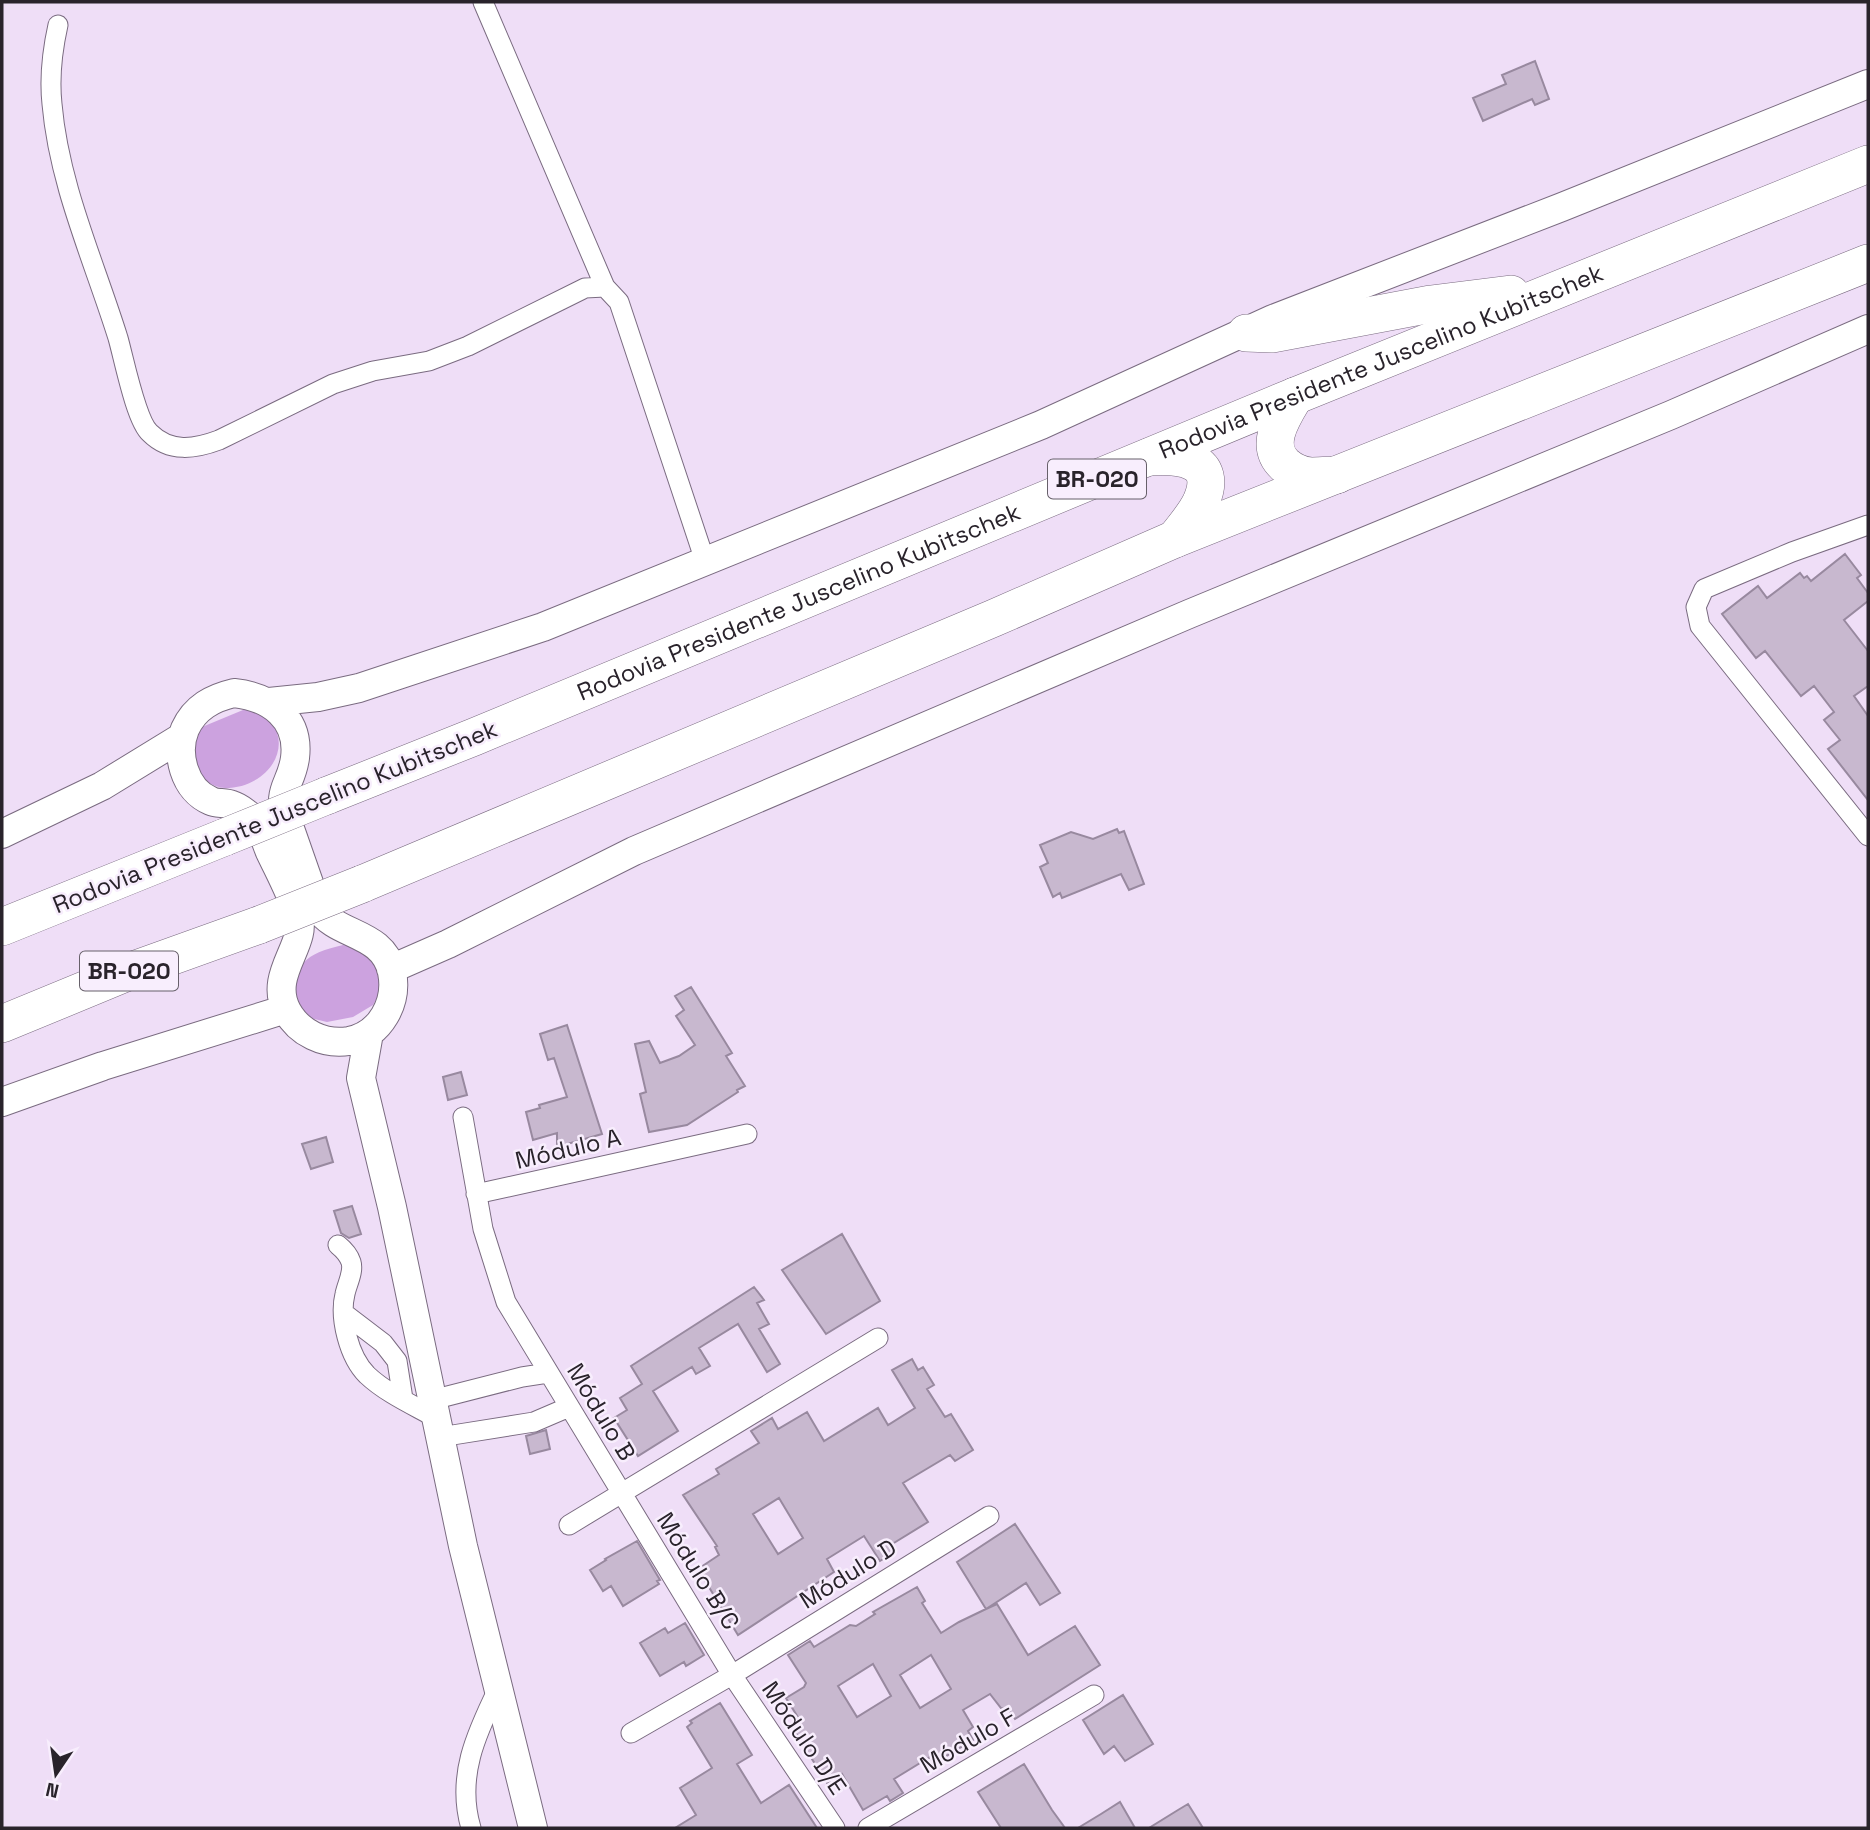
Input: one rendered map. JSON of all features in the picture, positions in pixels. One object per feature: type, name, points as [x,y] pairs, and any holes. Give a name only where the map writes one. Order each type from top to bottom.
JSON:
[{"type":"highway","name":"Rodovia Presidente Juscelino Kubitschek","points":[[2,927],[474,737],[1560,287],[1868,164]]},
{"type":"highway","name":"BR-020","points":[[2,1024],[128,972],[259,925],[362,884],[1175,539],[1868,264]]},
{"type":"highway","points":[[1246,333],[1272,334],[1432,304],[1560,287]]},
{"type":"highway","points":[[1295,396],[1278,430],[1275,444],[1279,459],[1291,470],[1308,475],[1340,475]]},
{"type":"highway","points":[[1149,457],[1183,457],[1194,461],[1202,471],[1204,492],[1200,503],[1175,539]]},
{"type":"main road","points":[[269,702],[359,688],[543,627],[1041,425],[1273,320],[1868,84]]},
{"type":"main road","points":[[391,969],[448,944],[634,851],[1189,614],[1671,415],[1868,330]]},
{"type":"main road","points":[[234,693],[253,695],[269,702],[286,719],[295,740],[296,756],[282,793],[285,815],[319,909],[334,922],[372,942],[384,954],[391,969],[394,987],[390,1005],[382,1021],[369,1033],[351,1041],[332,1042],[313,1037],[297,1026],[286,1009],[281,992],[285,964],[298,938],[300,918],[258,824],[234,805],[210,801],[195,790],[185,774],[180,756],[182,737],[189,720],[201,707],[217,697],[234,693]]},
{"type":"main road","points":[[2,834],[102,786],[182,737]]},
{"type":"main road","points":[[2,1102],[103,1066],[286,1009]]},
{"type":"main road","points":[[369,1033],[361,1078],[392,1207],[463,1546],[533,1828]]},
{"type":"main road","points":[[332,1042],[361,1078]]},
{"type":"street","points":[[483,2],[605,287],[620,302],[705,561]]},
{"type":"street","points":[[58,25],[51,54],[50,73],[52,105],[65,171],[141,417],[147,432],[162,442],[182,448],[201,447],[333,384],[373,371],[429,361],[586,288],[605,287]]},
{"type":"street","points":[[1868,525],[1792,552],[1704,589],[1696,607],[1700,626],[1868,836]]},
{"type":"street","points":[[463,1117],[476,1194]]},
{"type":"street","name":"Módulo A","points":[[476,1194],[747,1134]]},
{"type":"street","name":"Módulo B","points":[[476,1194],[483,1229],[506,1302],[621,1494],[878,1338]]},
{"type":"street","points":[[338,1245],[351,1261],[344,1297],[346,1332],[353,1355],[366,1374],[386,1389],[436,1418],[534,1422],[569,1407]]},
{"type":"street","points":[[345,1314],[383,1343],[397,1361],[403,1399]]},
{"type":"street","points":[[436,1418],[522,1377],[548,1373]]},
{"type":"street","points":[[569,1525],[621,1494]]},
{"type":"street","name":"Módulo B/C","points":[[621,1494],[732,1675]]},
{"type":"street","name":"Módulo D","points":[[631,1733],[732,1675],[989,1516]]},
{"type":"street","name":"Módulo D/E","points":[[732,1675],[835,1828]]},
{"type":"street","points":[[471,1828],[466,1811],[467,1773],[476,1735],[498,1689]]},
{"type":"street","name":"Módulo F","points":[[868,1828],[1094,1695]]},
{"type":"shaded area","points":[[258,709],[271,721],[279,747],[275,760],[267,771],[256,780],[225,788],[195,776],[189,747],[202,727],[243,710]]},
{"type":"shaded area","points":[[343,945],[363,948],[373,953],[382,989],[373,1005],[353,1017],[327,1022],[306,1017],[292,1003],[299,969],[319,952]]},
{"type":"building","points":[[1535,61],[1549,99],[1535,105],[1532,99],[1483,121],[1473,98],[1506,84],[1502,75]]},
{"type":"building","points":[[1845,554],[1861,575],[1857,578],[1868,593],[1868,601],[1844,620],[1868,651],[1868,686],[1854,696],[1868,716],[1868,800],[1828,749],[1840,740],[1824,720],[1834,712],[1814,686],[1801,696],[1765,651],[1756,658],[1722,614],[1758,586],[1767,598],[1800,573],[1811,581]]},
{"type":"building","points":[[1117,829],[1119,833],[1124,831],[1144,884],[1129,890],[1121,874],[1062,898],[1060,893],[1053,897],[1040,867],[1048,863],[1040,845],[1071,832],[1093,839]]},
{"type":"building","points":[[691,987],[732,1053],[726,1056],[745,1086],[687,1125],[649,1132],[640,1094],[646,1092],[635,1044],[649,1041],[660,1063],[679,1056],[695,1045],[676,1016],[684,1010],[675,996]]},
{"type":"building","points":[[567,1025],[602,1134],[557,1147],[557,1133],[533,1140],[526,1112],[540,1108],[539,1105],[567,1097],[554,1058],[548,1060],[540,1034]]},
{"type":"building","points":[[461,1072],[467,1095],[448,1100],[443,1077]]},
{"type":"building","points":[[326,1137],[333,1162],[311,1169],[302,1144]]},
{"type":"building","points":[[352,1206],[361,1234],[349,1238],[341,1233],[334,1211]]},
{"type":"building","points":[[842,1234],[880,1301],[826,1334],[782,1270]]},
{"type":"building","points":[[754,1287],[764,1300],[757,1303],[769,1324],[759,1329],[780,1364],[767,1372],[738,1324],[699,1348],[710,1366],[696,1374],[692,1367],[653,1391],[678,1431],[638,1456],[614,1418],[627,1410],[620,1398],[642,1384],[631,1366]]},
{"type":"building","points":[[912,1359],[918,1370],[923,1367],[934,1385],[927,1389],[945,1417],[951,1414],[973,1450],[955,1461],[950,1455],[903,1483],[928,1522],[889,1546],[893,1553],[880,1561],[864,1536],[827,1559],[834,1572],[738,1635],[698,1569],[719,1555],[715,1547],[717,1546],[683,1495],[719,1474],[716,1469],[759,1443],[751,1431],[772,1418],[778,1429],[807,1412],[824,1441],[878,1408],[888,1425],[915,1408],[892,1370]],"holes":[[[779,1498],[803,1538],[778,1554],[753,1514]]]},
{"type":"building","points":[[546,1430],[550,1449],[530,1454],[526,1436]]},
{"type":"building","points":[[1015,1524],[1060,1593],[1040,1605],[1026,1583],[986,1609],[957,1562]]},
{"type":"building","points":[[637,1541],[660,1580],[657,1581],[659,1584],[623,1606],[611,1586],[603,1591],[590,1570]]},
{"type":"building","points":[[917,1587],[925,1601],[922,1603],[941,1633],[997,1604],[1028,1655],[1075,1626],[1100,1665],[1015,1719],[1009,1710],[1001,1708],[990,1694],[963,1710],[973,1727],[968,1731],[973,1740],[933,1764],[930,1757],[894,1779],[903,1793],[890,1801],[887,1796],[863,1810],[842,1774],[827,1783],[790,1724],[799,1719],[786,1698],[806,1683],[788,1655],[810,1641],[814,1647],[850,1625],[856,1626],[875,1614],[873,1612]],"holes":[[[931,1655],[951,1689],[920,1708],[900,1675]],[[873,1664],[891,1696],[857,1717],[838,1686]]]},
{"type":"building","points":[[685,1623],[704,1655],[686,1666],[684,1662],[660,1676],[640,1643],[665,1628],[668,1633]]},
{"type":"building","points":[[1123,1695],[1153,1744],[1125,1761],[1114,1746],[1104,1754],[1083,1720]]},
{"type":"building","points":[[720,1703],[752,1755],[737,1764],[761,1803],[789,1785],[817,1828],[675,1828],[696,1815],[680,1788],[712,1768],[687,1727],[692,1723],[690,1721]]},
{"type":"building","points":[[1024,1764],[1065,1828],[1001,1828],[978,1792]]},
{"type":"building","points":[[1120,1802],[1135,1828],[1078,1828],[1101,1814]]},
{"type":"building","points":[[1188,1804],[1203,1828],[1149,1828],[1178,1810]]}]
